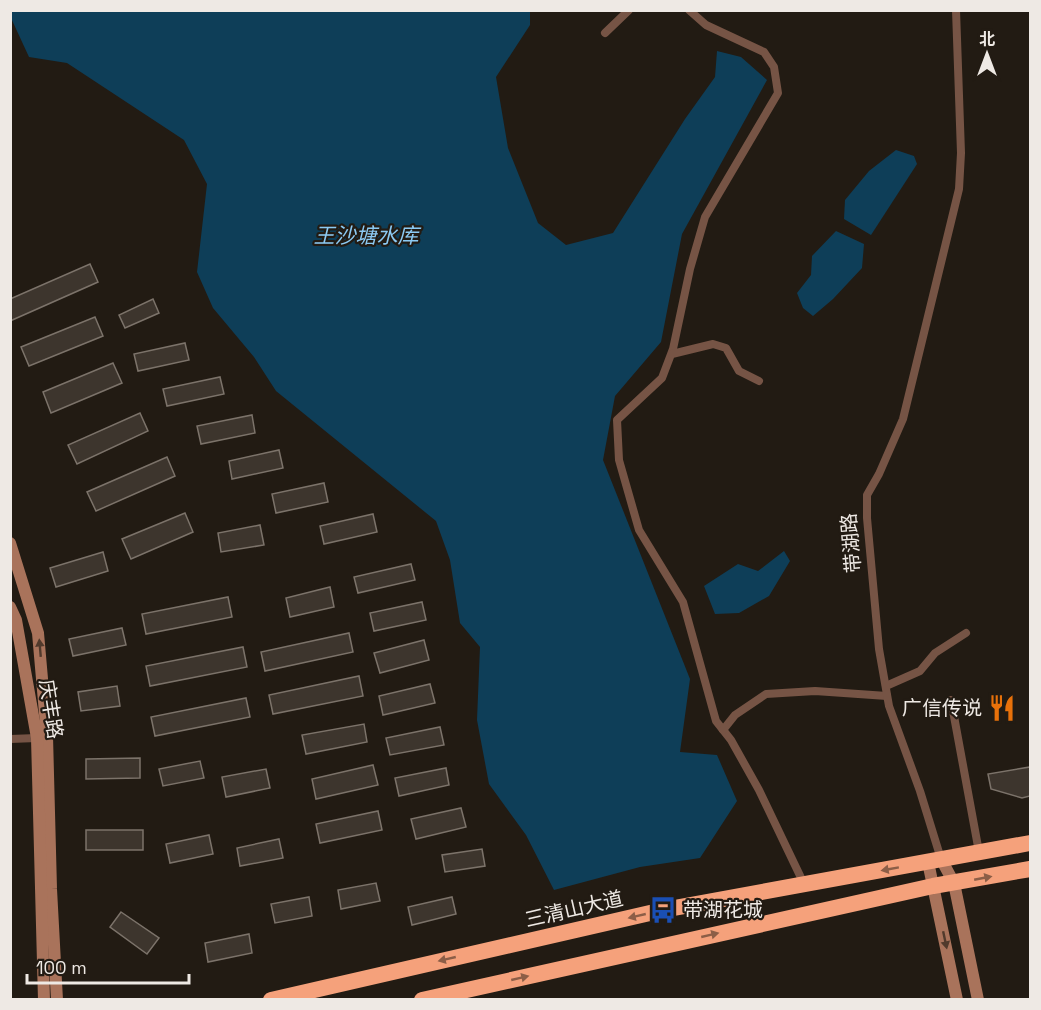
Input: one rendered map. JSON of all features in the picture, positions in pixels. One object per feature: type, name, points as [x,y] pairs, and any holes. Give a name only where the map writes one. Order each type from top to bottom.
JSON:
[{"type":"highway","name":"三清山大道","points":[[271,999],[663,910],[1030,843]]},
{"type":"highway","points":[[422,999],[933,886],[1030,869]]},
{"type":"main road","points":[[10,543],[38,633],[47,736],[51,889],[57,999]]},
{"type":"main road","name":"庆丰路","points":[[10,607],[16,620],[37,738],[44,999]]},
{"type":"main road","name":"带湖路","points":[[934,861],[954,883],[978,999]]},
{"type":"main road","name":"带湖路","points":[[934,861],[933,886],[957,999]]},
{"type":"street","points":[[605,33],[629,10]]},
{"type":"street","points":[[689,10],[706,26],[764,52],[774,67],[778,93],[705,217],[690,269],[672,354],[662,378],[617,420],[619,460],[639,530],[683,602],[716,721],[759,790],[804,884]]},
{"type":"street","name":"带湖路","points":[[934,861],[920,791],[887,696],[879,649],[867,495],[879,474],[903,419],[960,189],[961,153],[956,10]]},
{"type":"street","points":[[672,354],[713,344],[726,348],[740,371],[759,381]]},
{"type":"street","points":[[886,686],[920,671],[935,653],[966,633]]},
{"type":"street","points":[[723,730],[735,715],[766,694],[815,691],[887,696]]},
{"type":"street","points":[[951,700],[979,852]]},
{"type":"street","points":[[10,740],[37,738]]},
{"type":"water","name":"王沙塘水库","points":[[11,10],[530,11],[530,25],[496,77],[508,148],[538,223],[566,245],[613,233],[685,119],[715,77],[717,51],[741,57],[767,80],[682,234],[661,342],[615,396],[603,460],[690,679],[680,752],[717,755],[737,801],[700,858],[640,867],[554,890],[526,835],[489,784],[477,720],[480,647],[460,623],[450,560],[436,521],[276,391],[254,357],[213,308],[197,272],[207,184],[184,140],[67,63],[29,57],[11,18]]},
{"type":"water","points":[[896,150],[914,156],[917,164],[871,235],[844,219],[845,200],[869,171]]},
{"type":"water","points":[[836,231],[864,244],[862,268],[833,299],[813,316],[803,308],[797,293],[811,275],[812,256]]},
{"type":"water","points":[[784,551],[790,561],[769,596],[739,613],[715,614],[704,586],[738,564],[758,571]]},
{"type":"building","points":[[90,264],[98,282],[10,321],[10,299]]},
{"type":"building","points":[[153,299],[159,313],[125,328],[119,315]]},
{"type":"building","points":[[95,317],[103,336],[29,366],[21,347]]},
{"type":"building","points":[[185,343],[189,360],[138,371],[134,354]]},
{"type":"building","points":[[113,363],[122,383],[51,413],[43,392]]},
{"type":"building","points":[[220,377],[224,394],[167,406],[163,389]]},
{"type":"building","points":[[140,413],[148,431],[77,464],[68,445]]},
{"type":"building","points":[[252,415],[255,433],[201,444],[197,426]]},
{"type":"building","points":[[279,450],[283,468],[232,479],[229,461]]},
{"type":"building","points":[[167,457],[175,476],[96,511],[87,492]]},
{"type":"building","points":[[324,483],[328,502],[276,513],[272,494]]},
{"type":"building","points":[[185,513],[193,532],[131,559],[122,539]]},
{"type":"building","points":[[373,514],[377,532],[324,544],[320,526]]},
{"type":"building","points":[[260,525],[264,545],[221,552],[218,533]]},
{"type":"building","points":[[103,552],[108,571],[56,587],[50,568]]},
{"type":"building","points":[[411,564],[415,580],[358,593],[354,577]]},
{"type":"building","points":[[330,587],[334,607],[290,617],[286,598]]},
{"type":"building","points":[[228,597],[232,617],[146,634],[142,614]]},
{"type":"building","points":[[422,602],[426,620],[374,631],[370,613]]},
{"type":"building","points":[[122,628],[126,645],[73,656],[69,639]]},
{"type":"building","points":[[349,633],[353,652],[265,671],[261,652]]},
{"type":"building","points":[[424,640],[429,660],[380,673],[374,653]]},
{"type":"building","points":[[243,647],[247,667],[150,686],[146,666]]},
{"type":"building","points":[[359,676],[363,696],[273,714],[269,695]]},
{"type":"building","points":[[430,684],[435,703],[383,715],[379,696]]},
{"type":"building","points":[[117,686],[120,706],[81,711],[78,692]]},
{"type":"building","points":[[246,698],[250,717],[155,736],[151,717]]},
{"type":"building","points":[[364,724],[367,742],[306,754],[302,735]]},
{"type":"building","points":[[440,727],[444,745],[390,755],[386,738]]},
{"type":"building","points":[[140,758],[140,778],[86,779],[86,759]]},
{"type":"building","points":[[200,761],[204,778],[163,786],[159,769]]},
{"type":"building","points":[[373,765],[378,785],[316,799],[312,779]]},
{"type":"building","points":[[1030,767],[1030,796],[1022,798],[991,789],[988,774]]},
{"type":"building","points":[[446,768],[449,785],[399,796],[395,778]]},
{"type":"building","points":[[266,769],[270,788],[226,797],[222,777]]},
{"type":"building","points":[[461,808],[466,827],[416,839],[411,819]]},
{"type":"building","points":[[378,811],[382,830],[320,843],[316,824]]},
{"type":"building","points":[[86,830],[143,830],[143,850],[86,850]]},
{"type":"building","points":[[209,835],[213,854],[170,863],[166,844]]},
{"type":"building","points":[[279,839],[283,858],[240,866],[237,848]]},
{"type":"building","points":[[482,849],[485,866],[445,872],[442,855]]},
{"type":"building","points":[[376,883],[380,901],[341,909],[338,890]]},
{"type":"building","points":[[309,897],[312,916],[275,923],[271,904]]},
{"type":"building","points":[[452,897],[456,914],[412,925],[408,907]]},
{"type":"building","points":[[121,912],[159,938],[147,954],[110,927]]},
{"type":"building","points":[[249,934],[252,953],[208,962],[205,943]]},
{"type":"place","name":"广信传说","points":[[1002,708]]},
{"type":"place","name":"带湖花城","points":[[663,910]]}]
